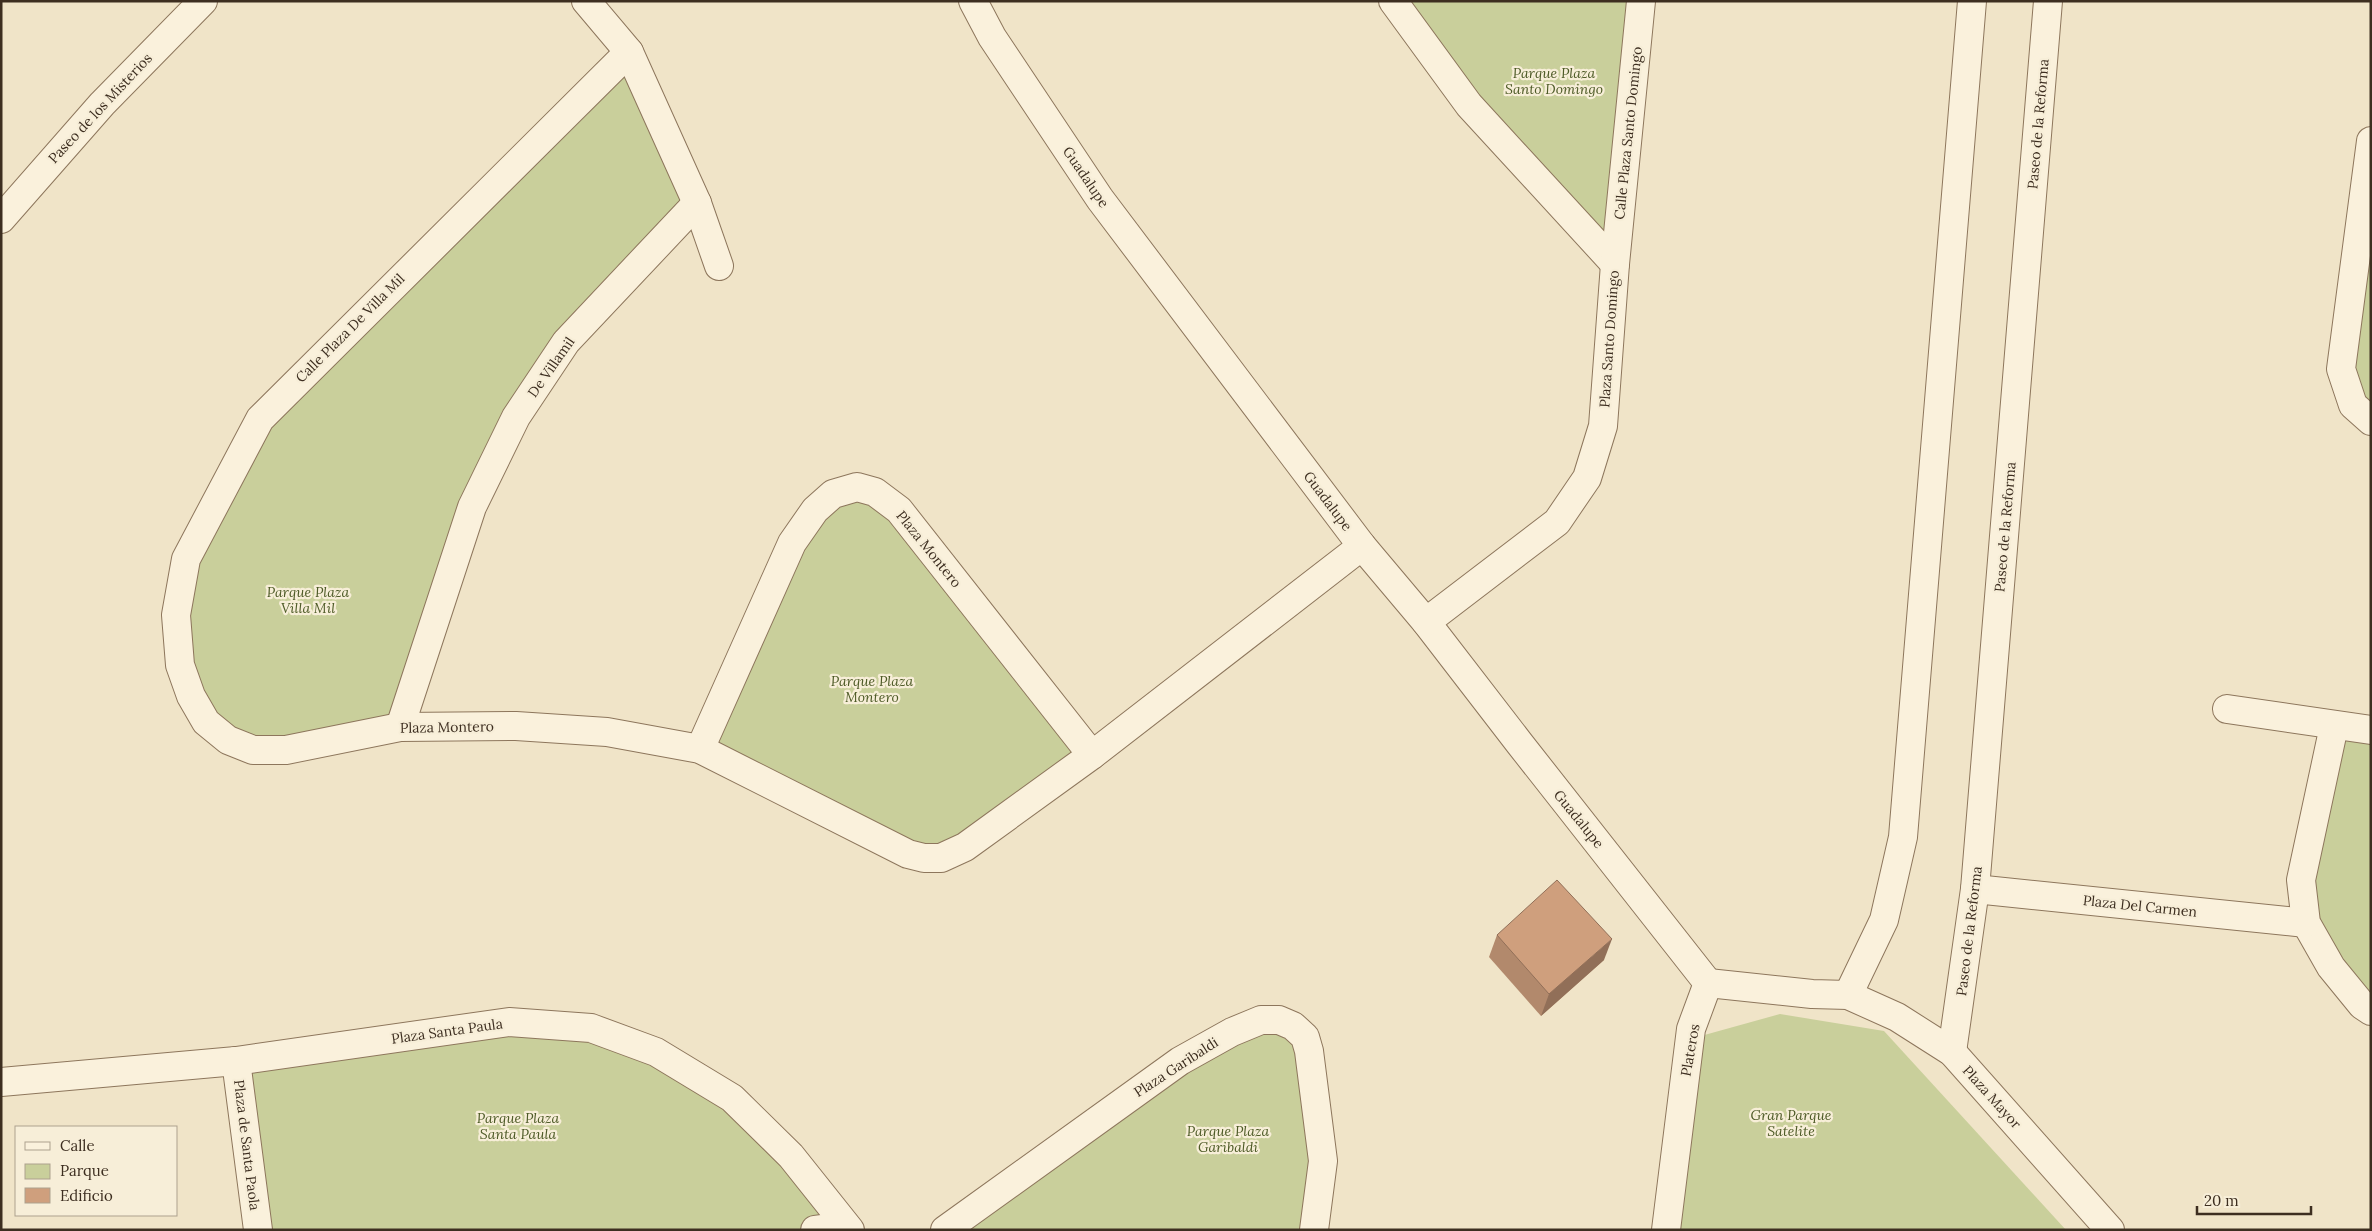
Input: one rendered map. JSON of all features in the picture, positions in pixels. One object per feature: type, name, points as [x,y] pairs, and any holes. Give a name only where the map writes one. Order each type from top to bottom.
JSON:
[{"type":"street","name":"Paseo de los Misterios","points":[[1,219],[102,104],[203,1]]},
{"type":"street","points":[[586,1],[629,52],[697,203],[720,266]]},
{"type":"street","name":"Guadalupe","points":[[973,1],[992,37],[1100,199],[1362,546],[1426,622],[1708,983]]},
{"type":"street","name":"Plaza Santo Domingo","points":[[1393,1],[1469,105],[1614,264],[1603,426],[1587,478],[1557,522],[1426,622]]},
{"type":"street","name":"Calle Plaza Santo Domingo","points":[[1614,264],[1641,1]]},
{"type":"street","points":[[1708,983],[1812,994],[1848,995],[1884,920],[1903,837],[1972,1]]},
{"type":"street","name":"Paseo de la Reforma","points":[[1952,1052],[1975,889],[2048,1]]},
{"type":"street","name":"Calle Plaza De Villa Mil","points":[[180,665],[176,615],[186,559],[260,419],[629,52]]},
{"type":"street","points":[[2371,141],[2341,369],[2353,405],[2371,422]]},
{"type":"street","name":"De Villamil","points":[[400,727],[472,507],[516,417],[566,342],[697,203]]},
{"type":"street","name":"Plaza Montero","points":[[700,749],[792,543],[815,510],[833,494],[857,487],[875,492],[899,510],[1092,755]]},
{"type":"street","name":"Plaza Montero","points":[[180,665],[191,696],[206,722],[228,740],[253,750],[286,750],[400,727],[516,726],[607,732],[700,749],[908,854],[924,858],[940,858],[965,848],[1092,755],[1362,546]]},
{"type":"street","points":[[2227,710],[2371,730]]},
{"type":"street","points":[[2334,726],[2301,880],[2306,923],[2331,967],[2362,1005],[2371,1011]]},
{"type":"street","name":"Plaza Del Carmen","points":[[1975,889],[2306,923]]},
{"type":"street","name":"Plateros","points":[[1666,1230],[1691,1029],[1708,983]]},
{"type":"street","name":"Plaza Mayor","points":[[1848,995],[1897,1017],[1952,1052],[2110,1230]]},
{"type":"street","name":"Plaza Garibaldi","points":[[945,1230],[1180,1061],[1232,1032],[1261,1020],[1279,1020],[1293,1026],[1305,1038],[1309,1052],[1323,1161],[1314,1230]]},
{"type":"street","name":"Plaza Santa Paula","points":[[1,1082],[236,1061],[509,1022],[591,1028],[656,1052],[732,1098],[791,1156],[848,1228]]},
{"type":"street","name":"Plaza de Santa Paola","points":[[236,1061],[258,1230]]},
{"type":"street","points":[[815,1230],[848,1228]]},
{"type":"green space","name":"Parque Plaza Santo Domingo","points":[[1393,1],[1641,1],[1615,264]]},
{"type":"green space","name":"Parque Plaza Villa Mil","points":[[629,52],[697,203],[516,417],[400,727],[286,750],[206,722],[176,615],[260,419]]},
{"type":"green space","points":[[2371,141],[2371,419],[2341,369]]},
{"type":"green space","name":"Parque Plaza Montero","points":[[875,492],[1092,755],[941,858],[700,749],[833,494]]},
{"type":"green space","points":[[2334,726],[2371,730],[2371,1011],[2306,923]]},
{"type":"green space","name":"Gran Parque Satelite","points":[[1780,1014],[1884,1031],[2066,1230],[1677,1230],[1690,1039]]},
{"type":"green space","name":"Parque Plaza Garibaldi","points":[[1279,1020],[1305,1037],[1314,1230],[945,1230],[1180,1061]]},
{"type":"green space","name":"Parque Plaza Santa Paula","points":[[591,1028],[732,1098],[846,1226],[815,1230],[258,1230],[236,1061]]},
{"type":"building","points":[[1557,880],[1612,939],[1549,994],[1497,935]]}]
